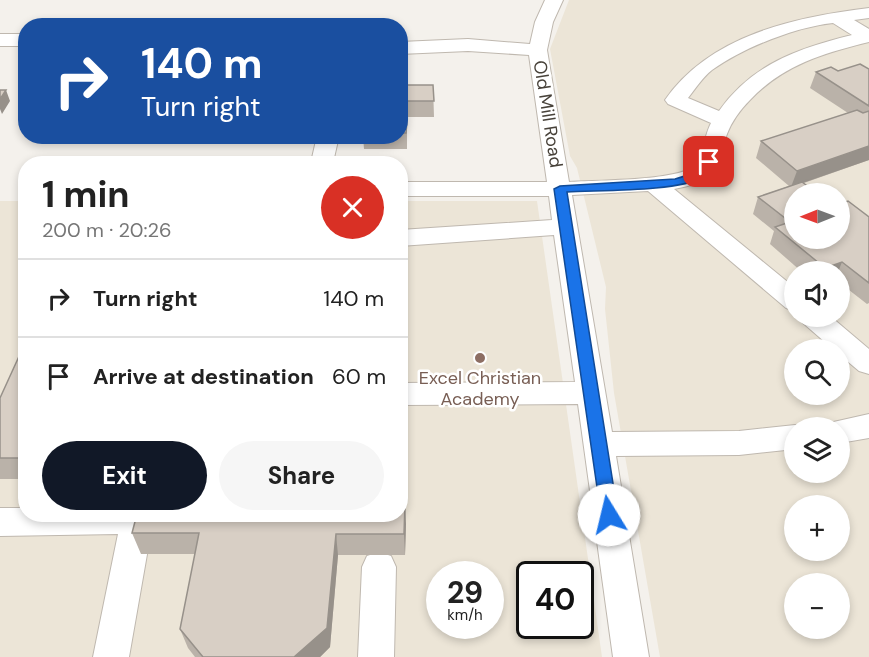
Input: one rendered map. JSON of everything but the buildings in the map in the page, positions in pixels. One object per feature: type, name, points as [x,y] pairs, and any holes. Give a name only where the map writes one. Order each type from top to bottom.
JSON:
[{"type":"street","name":"Old Mill Road","points":[[554,0],[544,22],[538,50],[631,657]]},
{"type":"street","points":[[723,120],[675,100],[704,67],[748,42],[818,20],[869,13]]},
{"type":"street","points":[[836,17],[868,42]]},
{"type":"street","points":[[408,33],[434,34],[468,45]]},
{"type":"street","points":[[0,40],[18,40]]},
{"type":"street","points":[[408,189],[560,189],[676,182],[703,172],[709,162],[717,131],[723,120],[745,93],[761,78],[789,58],[836,45],[868,42]]},
{"type":"street","points":[[408,48],[468,45],[538,50]]},
{"type":"street","points":[[0,56],[18,56]]},
{"type":"street","points":[[716,60],[761,78]]},
{"type":"street","points":[[654,184],[784,293]]},
{"type":"street","points":[[408,237],[566,227]]},
{"type":"street","points":[[825,327],[869,364]]},
{"type":"street","points":[[408,394],[591,393]]},
{"type":"street","points":[[850,429],[869,426]]},
{"type":"street","points":[[599,444],[739,443],[784,438]]},
{"type":"street","points":[[0,522],[18,522]]},
{"type":"street","points":[[111,657],[137,522]]},
{"type":"street","points":[[376,657],[380,567]]},
{"type":"shaded area","points":[[569,0],[869,0],[869,657],[660,657],[614,393],[605,309],[606,287],[577,168],[570,156],[550,49]]},
{"type":"shaded area","name":"Excel Christian Academy","points":[[0,201],[18,201],[18,522],[408,522],[408,201],[537,201],[588,561],[516,561],[516,639],[594,639],[594,601],[602,657],[0,657]]},
{"type":"place","name":"Excel Christian Academy","points":[[480,358]]},
{"type":"route","points":[[609,515],[560,189],[676,182],[703,172],[709,162]]}]
